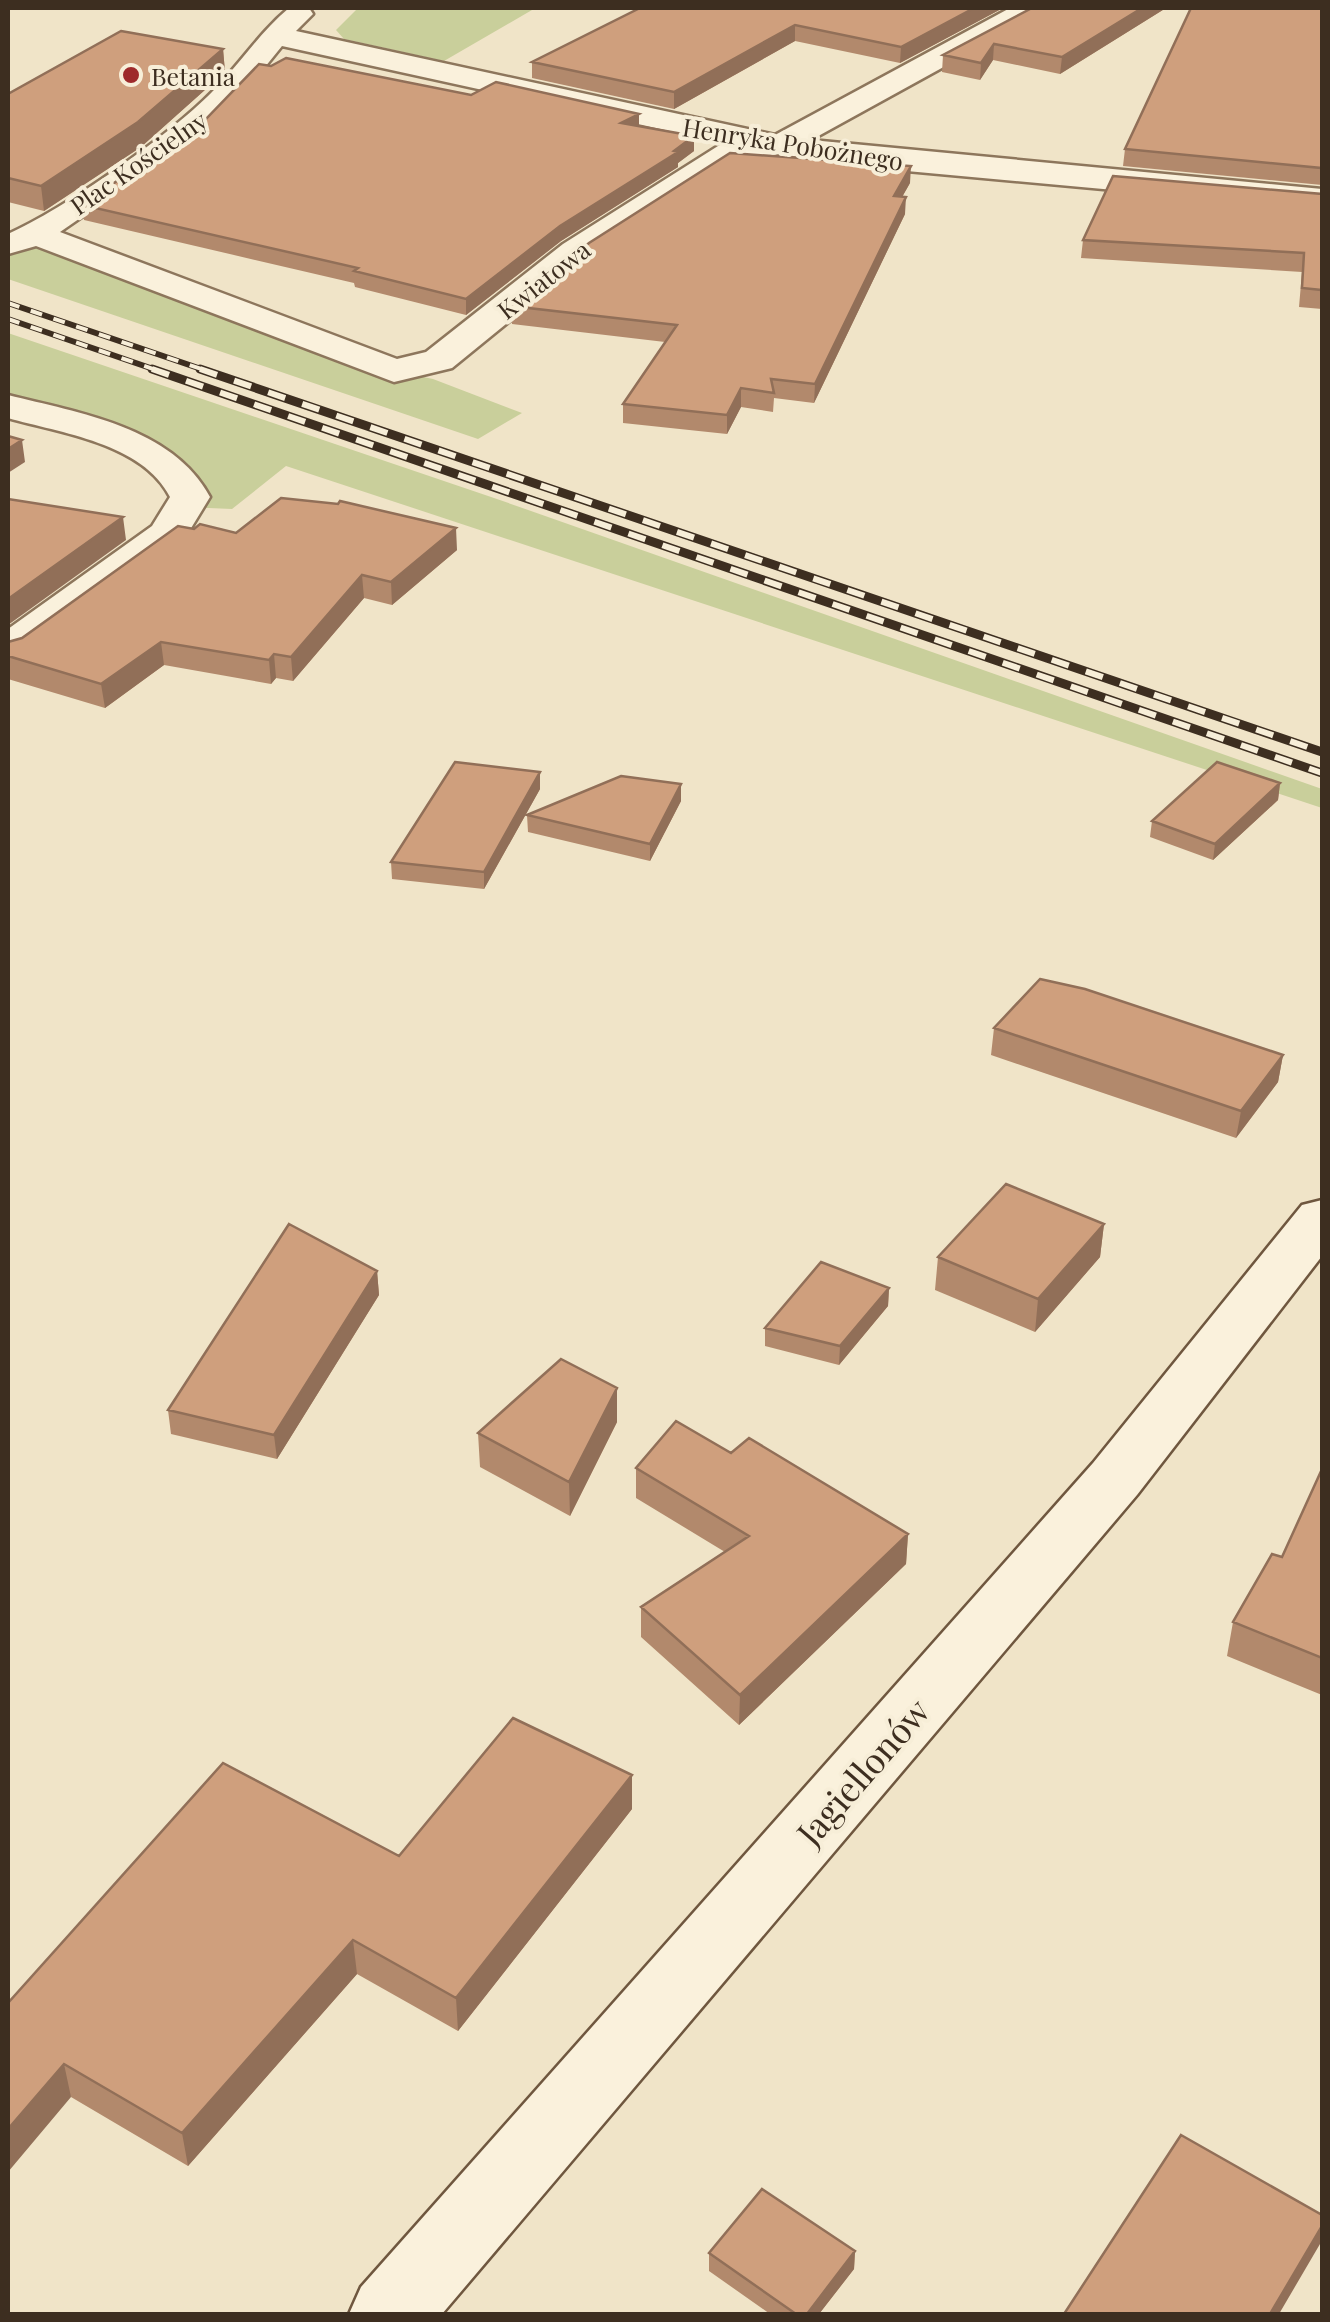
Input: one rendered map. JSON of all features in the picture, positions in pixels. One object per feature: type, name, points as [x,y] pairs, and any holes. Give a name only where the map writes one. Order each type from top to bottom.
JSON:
[{"type":"street","name":"Plac Kościelny","points":[[21,240],[182,136],[227,94],[272,35],[308,8]]},
{"type":"street","name":"Kwiatowa","points":[[21,240],[394,370],[439,360],[575,251],[729,153],[779,145],[1030,8]]},
{"type":"street","name":"Henryka Pobożnego","points":[[272,35],[779,145],[885,160],[1322,199]]},
{"type":"street","points":[[8,406],[146,450],[170,464],[186,482],[190,497],[168,534],[8,649]]},
{"type":"street","name":"Jagiellonów","points":[[390,2314],[1102,1494],[1322,1218]]},
{"type":"green space","points":[[358,8],[532,10],[444,61],[344,39],[336,30]]},
{"type":"green space","points":[[35,234],[394,371],[433,379],[522,413],[478,439],[8,279],[8,240],[17,242]]},
{"type":"green space","points":[[8,333],[494,498],[1322,789],[1322,808],[286,466],[232,509],[185,507],[146,450],[8,406]]},
{"type":"building","points":[[640,8],[974,8],[901,47],[795,25],[674,92],[532,62]]},
{"type":"building","points":[[1032,8],[1142,8],[1062,57],[994,44],[981,63],[943,55]]},
{"type":"building","points":[[1191,8],[1322,8],[1322,168],[1125,149]]},
{"type":"building","points":[[121,31],[223,49],[138,122],[41,186],[8,178],[8,94]]},
{"type":"building","points":[[286,58],[471,95],[496,82],[639,114],[621,123],[694,136],[674,151],[678,152],[560,226],[466,299],[354,271],[358,268],[82,205],[203,122],[259,64],[271,66]]},
{"type":"building","points":[[730,153],[911,166],[894,196],[906,197],[815,384],[771,379],[774,393],[741,388],[727,415],[623,404],[677,325],[511,306],[589,243]]},
{"type":"building","points":[[1113,176],[1322,194],[1322,290],[1302,288],[1304,253],[1083,240]]},
{"type":"building","points":[[8,436],[22,440],[8,449]]},
{"type":"building","points":[[281,498],[338,504],[340,501],[456,528],[391,582],[362,575],[291,657],[274,654],[269,660],[161,642],[101,684],[8,656],[8,642],[22,638],[178,526],[194,529],[200,524],[236,533]]},
{"type":"building","points":[[8,499],[123,517],[8,599]]},
{"type":"building","points":[[455,762],[540,772],[484,872],[391,862]]},
{"type":"building","points":[[1217,762],[1280,783],[1215,844],[1152,821]]},
{"type":"building","points":[[621,776],[681,784],[650,844],[527,815]]},
{"type":"building","points":[[1040,979],[1085,989],[1283,1055],[1241,1111],[994,1028]]},
{"type":"building","points":[[1006,1184],[1104,1224],[1038,1299],[938,1257]]},
{"type":"building","points":[[289,1224],[377,1271],[274,1435],[168,1410]]},
{"type":"building","points":[[821,1262],[889,1288],[840,1346],[765,1328]]},
{"type":"building","points":[[561,1359],[617,1388],[569,1482],[478,1433]]},
{"type":"building","points":[[676,1421],[731,1453],[749,1438],[908,1534],[740,1695],[641,1607],[749,1536],[636,1468]]},
{"type":"building","points":[[1322,1469],[1322,1658],[1233,1622],[1272,1554],[1282,1557]]},
{"type":"building","points":[[513,1718],[632,1775],[456,1998],[353,1940],[182,2133],[64,2064],[8,2129],[8,2003],[223,1763],[399,1856]]},
{"type":"building","points":[[1181,2135],[1322,2215],[1322,2226],[1270,2314],[1064,2314]]},
{"type":"building","points":[[762,2189],[855,2251],[807,2314],[796,2314],[709,2253]]},
{"type":"railway","points":[[8,303],[207,371]]},
{"type":"railway","points":[[8,319],[159,371]]},
{"type":"railway","points":[[152,369],[1322,773]]},
{"type":"railway","points":[[200,369],[1322,752]]},
{"type":"place","name":"Betania","points":[[131,75]]}]
